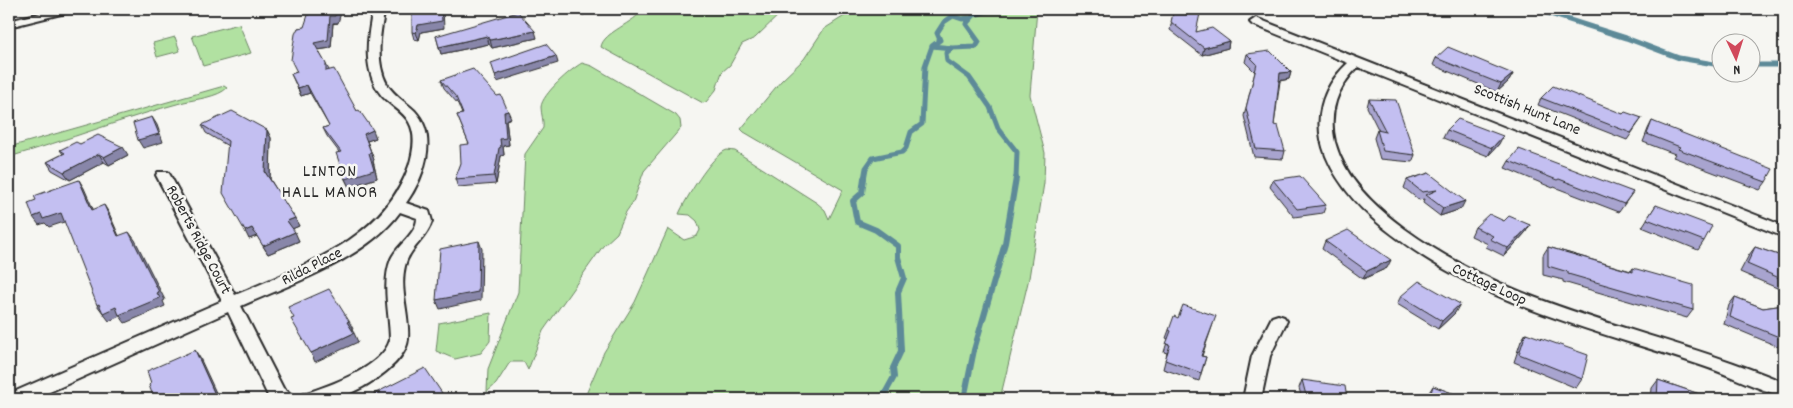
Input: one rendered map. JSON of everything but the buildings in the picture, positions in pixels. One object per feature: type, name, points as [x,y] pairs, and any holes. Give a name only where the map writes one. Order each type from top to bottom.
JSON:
[{"type":"street","points":[[9,24],[69,9]]},
{"type":"street","name":"Rilda Place","points":[[16,399],[321,264],[353,246],[380,225],[398,206],[415,172],[420,152],[421,133],[411,114],[385,91],[380,82],[374,56],[374,40],[380,9]]},
{"type":"street","name":"Scottish Hunt Lane","points":[[1256,22],[1784,232]]},
{"type":"street","name":"Cottage Loop","points":[[1357,61],[1334,86],[1328,101],[1325,118],[1327,140],[1334,160],[1346,180],[1375,213],[1407,240],[1454,269],[1541,308],[1708,361],[1784,390]]},
{"type":"street","name":"Roberts Ridge Court","points":[[163,175],[232,304],[276,393],[284,399]]},
{"type":"street","points":[[311,399],[380,367],[397,351],[400,341],[396,315],[399,260],[408,245],[424,227],[426,221],[424,215],[398,206]]},
{"type":"street","points":[[1252,399],[1259,361],[1278,321]]},
{"type":"green space","points":[[643,9],[785,9],[755,38],[742,44],[730,65],[722,72],[716,90],[703,103],[601,47],[607,37],[633,19]]},
{"type":"green space","points":[[864,9],[1037,9],[1030,95],[1045,153],[1044,183],[1029,278],[1000,399],[584,399],[604,352],[635,302],[668,229],[684,240],[697,236],[700,230],[697,221],[690,215],[679,214],[700,178],[721,153],[727,150],[735,151],[817,203],[825,210],[829,219],[843,190],[741,129],[781,81],[804,59],[824,29],[846,15]]},
{"type":"green space","points":[[239,24],[251,53],[203,66],[192,36]]},
{"type":"green space","points":[[175,37],[180,51],[157,57],[153,43]]},
{"type":"green space","points":[[582,63],[592,66],[676,115],[680,120],[681,128],[644,171],[633,202],[626,212],[617,233],[603,246],[543,331],[528,370],[524,362],[510,362],[496,384],[487,392],[488,369],[518,292],[525,154],[543,128],[541,107],[546,95],[564,76]]},
{"type":"green space","points":[[224,86],[227,88],[213,96],[162,108],[9,157],[9,147]]},
{"type":"green space","points":[[491,313],[490,341],[481,353],[455,359],[436,351],[439,323]]},
{"type":"waterway","points":[[952,48],[976,47],[979,42],[966,24],[974,15],[994,9]]},
{"type":"waterway","points":[[1535,9],[1626,38],[1679,58],[1710,63]]},
{"type":"waterway","points":[[932,46],[940,40],[937,33],[944,22],[953,16],[962,19],[968,18]]},
{"type":"waterway","points":[[864,179],[866,168],[873,158],[902,152],[906,148],[911,132],[922,124],[925,66],[932,46]]},
{"type":"waterway","points":[[932,46],[952,48]]},
{"type":"waterway","points":[[952,48],[946,53],[947,61],[969,77],[990,107],[998,128],[1017,152],[1016,179]]},
{"type":"waterway","points":[[1760,65],[1784,65]]},
{"type":"waterway","points":[[864,178],[862,193],[853,201],[857,222],[876,230],[898,246],[898,257],[904,278],[898,292],[901,351],[893,368],[894,377],[882,399]]},
{"type":"waterway","points":[[964,399],[974,350],[1005,243],[1016,178]]},
{"type":"district","name":"LINTON HALL MANOR","points":[[330,182]]}]
